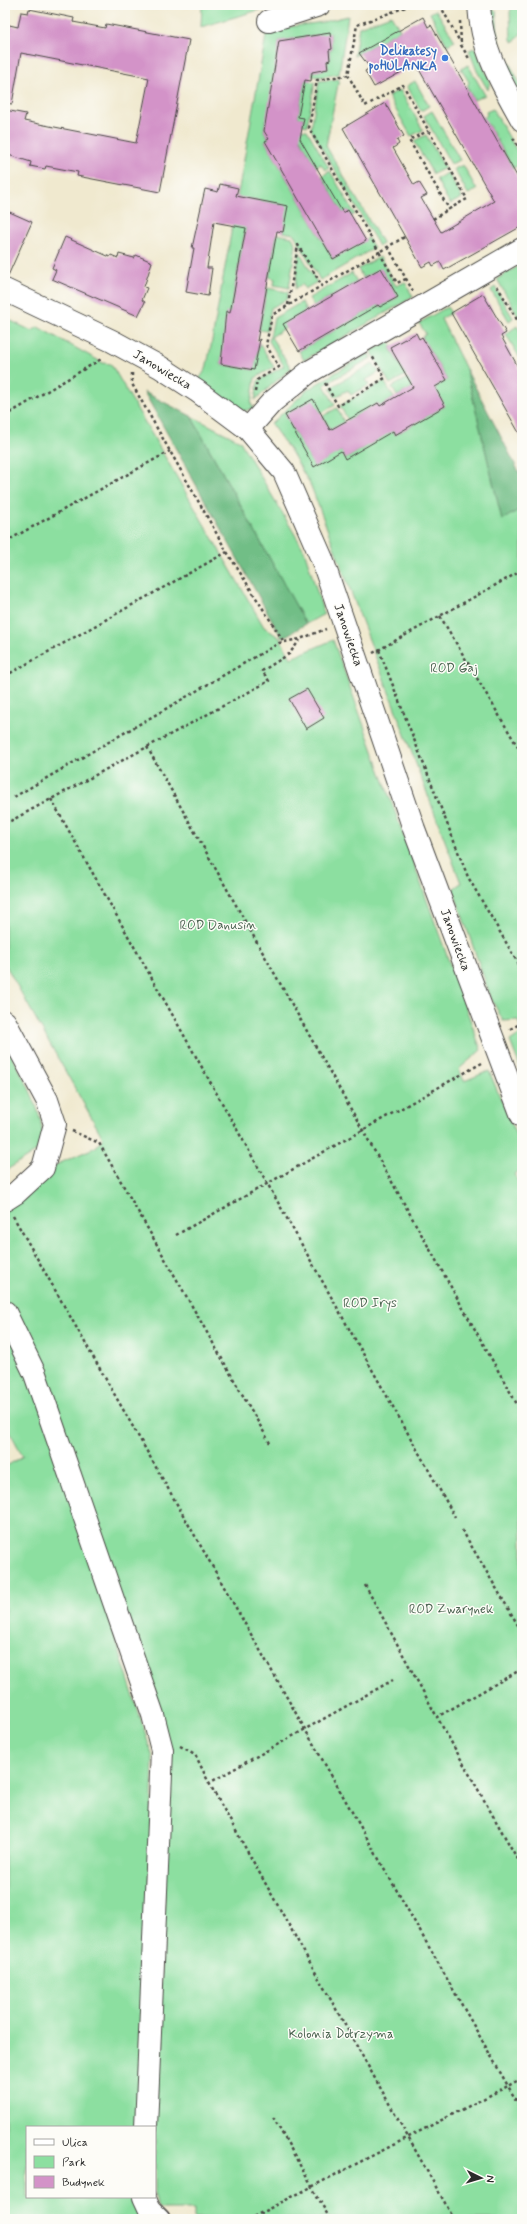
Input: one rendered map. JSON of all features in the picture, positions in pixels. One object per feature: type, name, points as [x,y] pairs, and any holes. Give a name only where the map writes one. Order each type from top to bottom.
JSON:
[{"type":"street","points":[[269,21],[320,5]]},
{"type":"street","points":[[480,5],[482,31],[489,55],[522,120]]},
{"type":"street","points":[[248,429],[272,402],[309,372],[522,249]]},
{"type":"street","name":"Janowiecka","points":[[5,290],[112,341],[160,367],[217,404],[248,429],[284,472],[322,559],[414,829],[522,1116]]},
{"type":"street","points":[[5,1022],[47,1100],[55,1124],[43,1168],[16,1193],[8,1206]]},
{"type":"street","points":[[5,1312],[35,1374],[153,1715],[162,1750],[146,2126]]},
{"type":"street","points":[[144,2198],[150,2210],[159,2219]]},
{"type":"path","points":[[411,5],[357,25],[348,75],[365,106],[403,85],[467,199],[433,219]]},
{"type":"path","points":[[440,5],[461,44]]},
{"type":"path","points":[[348,75],[317,80],[309,128],[397,283],[406,279]]},
{"type":"path","points":[[428,130],[409,140],[449,209]]},
{"type":"path","points":[[256,382],[279,367],[266,345],[272,315],[406,236]]},
{"type":"path","points":[[288,306],[298,245],[322,286]]},
{"type":"path","points":[[497,286],[522,328]]},
{"type":"path","points":[[325,384],[338,406],[384,378],[373,357]]},
{"type":"path","points":[[5,416],[99,360]]},
{"type":"path","points":[[132,384],[227,552],[284,642]]},
{"type":"path","points":[[5,542],[170,450]]},
{"type":"path","points":[[374,652],[521,571],[519,527],[522,525]]},
{"type":"path","points":[[5,676],[227,552]]},
{"type":"path","points":[[440,616],[522,754]]},
{"type":"path","points":[[14,797],[284,642],[300,639],[344,622]]},
{"type":"path","points":[[5,824],[269,681],[262,671],[289,654],[300,639]]},
{"type":"path","points":[[379,650],[468,877],[522,970]]},
{"type":"path","points":[[147,747],[364,1130],[522,1414]]},
{"type":"path","points":[[51,799],[455,1517]]},
{"type":"path","points":[[176,1235],[462,1074]]},
{"type":"path","points":[[55,1124],[99,1143],[270,1443]]},
{"type":"path","points":[[8,1206],[522,2111]]},
{"type":"path","points":[[462,1530],[522,1632]]},
{"type":"path","points":[[365,1585],[437,1718],[522,1867]]},
{"type":"path","points":[[437,1718],[522,1669]]},
{"type":"path","points":[[209,1783],[394,1680]]},
{"type":"path","points":[[162,1750],[181,1746],[195,1754],[209,1783],[454,2219]]},
{"type":"path","points":[[250,2219],[522,2078]]},
{"type":"path","points":[[273,2117],[330,2219]]},
{"type":"green space","points":[[202,5],[276,5],[201,27]]},
{"type":"green space","points":[[513,5],[522,8],[522,32],[514,42],[511,40],[510,12]]},
{"type":"green space","points":[[490,9],[496,11],[499,44],[522,87],[522,98],[496,47]]},
{"type":"green space","points":[[436,10],[455,41],[447,45],[430,13]]},
{"type":"green space","points":[[391,15],[400,30],[354,56],[359,27]]},
{"type":"green space","points":[[348,16],[339,74],[320,77],[312,76],[313,72],[328,69],[327,61],[330,60],[329,50],[332,49],[330,33],[329,36],[319,38],[318,35],[279,41],[270,119],[266,119],[264,131],[269,139],[265,141],[333,259],[368,238],[374,248],[320,280],[294,234],[283,232],[285,225],[278,224],[282,205],[251,199],[221,364],[254,370],[259,345],[257,343],[260,344],[274,367],[255,378],[251,404],[254,408],[244,411],[198,381],[206,369],[211,346],[267,30],[323,22]]},
{"type":"green space","points":[[475,48],[490,81],[488,90],[477,71],[469,50]]},
{"type":"green space","points":[[468,65],[485,95],[474,100],[467,87],[469,82],[461,69]]},
{"type":"green space","points":[[339,79],[326,146],[383,244],[379,246],[311,129],[319,81]]},
{"type":"green space","points":[[305,80],[315,82],[307,126],[303,125],[304,118],[298,117]]},
{"type":"green space","points":[[415,81],[429,106],[421,111],[407,86]]},
{"type":"green space","points":[[400,90],[423,130],[411,136],[388,96]]},
{"type":"green space","points":[[493,109],[522,160],[522,164],[513,168],[488,124],[486,125],[482,119],[487,115],[486,112]]},
{"type":"green space","points":[[432,111],[460,160],[451,164],[424,116]]},
{"type":"green space","points":[[296,128],[307,130],[329,168],[325,170],[321,164],[316,167],[296,131]]},
{"type":"green space","points":[[426,135],[445,168],[433,174],[414,141]]},
{"type":"green space","points":[[463,165],[477,190],[468,194],[454,169]]},
{"type":"green space","points":[[330,171],[355,214],[352,216],[348,210],[343,213],[322,176]]},
{"type":"green space","points":[[448,173],[462,198],[450,204],[436,179]]},
{"type":"green space","points":[[277,234],[292,237],[296,245],[289,288],[274,285],[275,279],[269,277]]},
{"type":"green space","points":[[299,251],[317,282],[305,289],[302,284],[295,289]]},
{"type":"green space","points":[[380,257],[396,286],[405,282],[413,297],[304,360],[299,351],[337,329],[344,319],[347,323],[378,305],[380,307],[398,297],[381,268],[377,275],[375,272],[363,278],[358,269]]},
{"type":"green space","points":[[522,264],[522,323],[497,279]]},
{"type":"green space","points":[[352,273],[357,282],[314,306],[309,298]]},
{"type":"green space","points":[[495,287],[513,318],[509,321],[491,290]]},
{"type":"green space","points":[[267,288],[288,292],[287,299],[271,308],[267,331],[259,330]]},
{"type":"green space","points":[[302,302],[306,311],[271,337],[291,368],[255,400],[258,381],[284,366],[269,341],[274,318]]},
{"type":"green space","name":"ROD Gaj","points":[[447,307],[451,313],[441,319],[466,369],[502,519],[522,508],[522,1031],[518,1020],[503,1021],[491,998],[453,889],[461,883],[311,486],[292,453],[271,424],[307,390],[368,353],[371,358],[324,385],[335,405],[321,413],[313,400],[285,415],[290,414],[292,428],[314,466],[341,451],[346,459],[382,437],[390,427],[395,435],[445,406],[441,407],[435,387],[447,380],[422,337],[426,334],[419,323]]},
{"type":"green space","points":[[5,318],[32,331],[38,327],[103,363],[111,364],[264,627],[280,638],[291,658],[333,640],[481,1050],[459,1069],[464,1081],[489,1071],[522,1149],[522,1169],[514,1174],[522,1188],[522,2219],[193,2219],[193,2209],[158,2209],[155,2198],[155,2126],[170,1755],[46,1381],[5,1301],[5,1206],[49,1168],[96,1147],[103,1138],[5,964]]},
{"type":"green space","points":[[517,326],[522,335],[522,362],[506,334]]},
{"type":"green space","points":[[389,341],[392,346],[390,348],[406,375],[390,384],[371,351]]},
{"type":"green space","points":[[373,363],[379,372],[366,380],[369,385],[351,395],[348,390],[335,397],[330,388]]},
{"type":"green space","points":[[466,369],[522,478],[522,508],[502,520]]},
{"type":"green space","points":[[408,378],[413,387],[397,396],[392,387]]},
{"type":"green space","points":[[384,381],[394,398],[380,406],[378,403],[348,420],[340,406]]},
{"type":"green space","points":[[144,392],[191,416],[306,624],[282,638]]},
{"type":"green space","points":[[337,408],[344,422],[338,430],[336,427],[330,430],[323,416]]},
{"type":"green space","points":[[191,416],[240,441],[304,550],[324,614],[306,624]]},
{"type":"green space","points":[[522,1033],[522,1072],[510,1041]]},
{"type":"green space","points":[[5,1043],[31,1093],[36,1106],[40,1119],[43,1147],[5,1171]]},
{"type":"green space","points":[[5,1319],[29,1364],[153,1758],[144,2126],[26,2126],[26,2198],[141,2198],[147,2219],[5,2219],[5,1467],[23,1456],[5,1423]]},
{"type":"building","points":[[29,9],[74,18],[73,22],[105,28],[106,24],[189,40],[160,192],[77,176],[78,172],[46,166],[45,169],[30,166],[31,162],[5,154],[5,110],[26,114],[24,121],[136,143],[149,78],[21,53],[12,104],[5,103],[5,24],[18,27],[21,12],[28,13]]},
{"type":"building","points":[[423,17],[428,27],[431,25],[522,185],[522,226],[444,270],[440,262],[433,266],[431,262],[422,267],[343,128],[385,103],[404,136],[397,140],[399,144],[393,148],[414,185],[419,182],[427,195],[421,198],[441,232],[494,201],[416,64],[374,87],[365,71],[370,68],[359,53]]},
{"type":"building","points":[[330,33],[332,49],[329,50],[330,60],[327,61],[328,69],[312,72],[311,81],[305,80],[298,117],[304,118],[300,139],[343,213],[348,210],[366,241],[333,259],[265,141],[269,139],[264,131],[279,41]]},
{"type":"building","points":[[220,184],[238,188],[236,196],[288,206],[283,232],[277,231],[257,341],[260,339],[254,370],[221,364],[226,311],[230,313],[246,228],[214,222],[207,268],[212,268],[208,296],[186,292],[194,248],[192,248],[205,189],[218,192]]},
{"type":"building","points":[[5,210],[32,222],[7,278],[5,278]]},
{"type":"building","points":[[65,237],[110,257],[111,255],[118,258],[119,254],[134,258],[136,255],[152,262],[144,287],[147,288],[142,300],[145,302],[138,316],[52,279],[56,270],[52,268]]},
{"type":"building","points":[[381,268],[398,297],[380,307],[378,305],[299,351],[283,324]]},
{"type":"building","points":[[483,294],[506,333],[501,336],[522,374],[522,438],[451,313]]},
{"type":"building","points":[[416,333],[419,339],[422,337],[447,380],[435,387],[445,406],[395,435],[393,431],[345,459],[341,451],[314,467],[285,415],[313,399],[330,430],[378,403],[380,406],[413,387],[390,347]]},
{"type":"building","points":[[307,689],[324,718],[306,729],[289,699]]},
{"type":"place","name":"Delikatesy poHULANKA","points":[[445,58]]},
{"type":"park label","name":"ROD Danusin","points":[[218,925]]},
{"type":"park label","name":"ROD Irys","points":[[370,1303]]},
{"type":"park label","name":"ROD Zwarynek","points":[[451,1609]]},
{"type":"park label","name":"Kolonia Dotrzyma","points":[[341,2034]]}]
